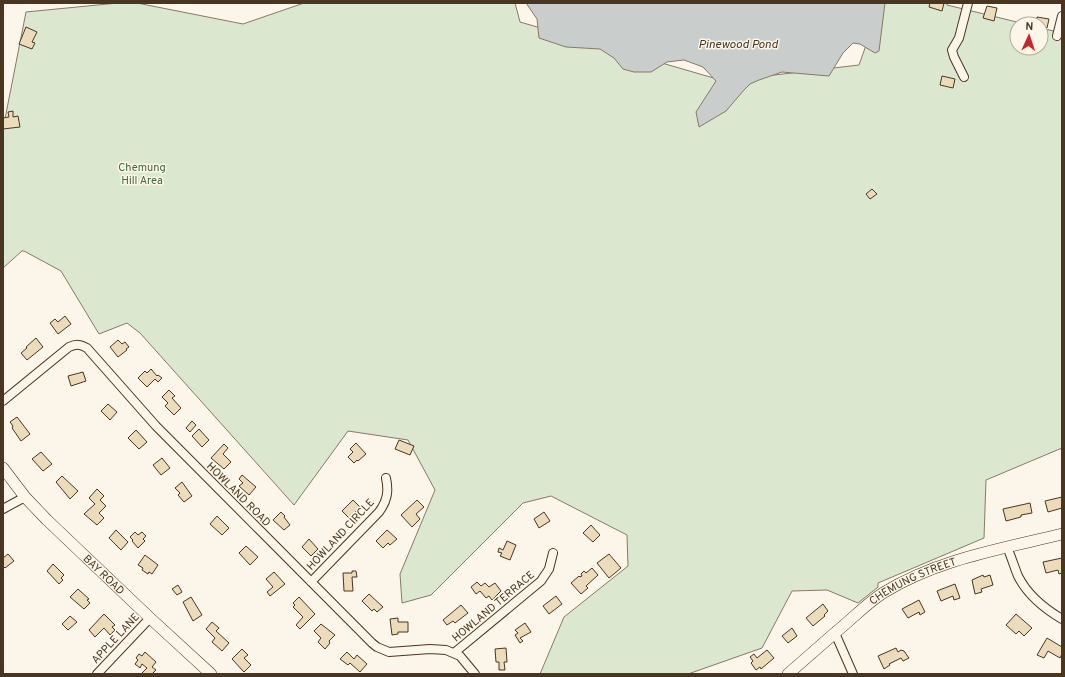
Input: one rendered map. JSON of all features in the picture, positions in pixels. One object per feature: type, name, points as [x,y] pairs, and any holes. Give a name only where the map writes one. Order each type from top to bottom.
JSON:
[{"type":"street","points":[[964,77],[952,50],[959,38],[968,3]]},
{"type":"street","points":[[1057,36],[1062,16]]},
{"type":"street","name":"HOWLAND ROAD","points":[[3,400],[75,344],[80,344],[87,348],[156,426],[372,643],[383,650],[396,653],[430,648],[446,650],[454,653],[464,660],[475,674]]},
{"type":"street","name":"BAY ROAD","points":[[3,468],[25,497],[47,520],[211,674]]},
{"type":"street","name":"HOWLAND CIRCLE","points":[[311,582],[385,504],[388,487],[386,478]]},
{"type":"street","points":[[3,509],[25,497]]},
{"type":"street","name":"CHEMUNG STREET","points":[[788,674],[874,600],[908,579],[941,565],[1062,534]]},
{"type":"street","points":[[1007,547],[1019,576],[1030,592],[1048,609],[1062,619]]},
{"type":"street","name":"HOWLAND TERRACE","points":[[454,653],[536,587],[549,569],[553,553]]},
{"type":"street","name":"APPLE LANE","points":[[97,674],[150,618]]},
{"type":"street","points":[[835,634],[853,674]]},
{"type":"green space","name":"Chemung Hill Area","points":[[118,3],[137,3],[243,24],[304,3],[515,3],[520,22],[724,81],[859,65],[881,3],[947,3],[947,5],[1009,20],[1009,56],[1049,56],[1049,30],[1062,33],[1062,448],[986,480],[984,538],[878,583],[878,587],[858,603],[827,590],[792,591],[762,648],[688,674],[540,674],[564,617],[628,566],[627,535],[551,496],[523,503],[431,595],[402,603],[400,574],[435,490],[408,440],[348,431],[294,505],[140,333],[127,323],[99,334],[61,271],[24,251],[22,251],[3,268],[3,129],[26,12]]},
{"type":"water","name":"Pinewood Pond","points":[[526,3],[885,3],[879,51],[875,53],[860,44],[853,43],[843,53],[829,76],[782,72],[759,80],[750,84],[726,111],[699,127],[696,112],[716,81],[703,67],[684,60],[667,62],[651,72],[634,72],[623,69],[614,58],[600,49],[566,47],[539,38],[537,19]]},
{"type":"building","points":[[930,3],[944,3],[942,11],[929,7]]},
{"type":"building","points":[[987,6],[997,8],[994,21],[983,18]]},
{"type":"building","points":[[26,27],[37,32],[32,42],[35,43],[32,49],[19,44]]},
{"type":"building","points":[[942,76],[955,79],[953,88],[940,85]]},
{"type":"building","points":[[13,111],[13,117],[18,116],[20,127],[3,129],[3,118],[9,117],[8,112]]},
{"type":"building","points":[[872,189],[877,194],[870,199],[866,194]]},
{"type":"building","points":[[65,316],[71,324],[58,334],[50,323],[55,319],[58,322]]},
{"type":"building","points":[[36,338],[43,347],[27,360],[21,353]]},
{"type":"building","points":[[118,340],[122,344],[125,342],[129,347],[118,357],[110,347]]},
{"type":"building","points":[[151,369],[157,376],[158,375],[162,378],[158,382],[155,379],[147,387],[138,378],[145,371],[147,373]]},
{"type":"building","points":[[83,372],[86,381],[71,386],[68,376]]},
{"type":"building","points":[[169,390],[175,396],[172,398],[181,408],[174,415],[165,406],[168,403],[162,397]]},
{"type":"building","points":[[108,404],[117,412],[110,420],[101,411]]},
{"type":"building","points":[[17,417],[30,434],[21,441],[12,428],[13,426],[10,422]]},
{"type":"building","points":[[192,421],[196,425],[190,432],[186,428]]},
{"type":"building","points":[[199,429],[209,440],[202,447],[192,436]]},
{"type":"building","points":[[136,430],[147,442],[139,449],[128,438]]},
{"type":"building","points":[[399,440],[414,446],[410,455],[395,449]]},
{"type":"building","points":[[356,443],[366,454],[354,463],[348,457],[353,452],[350,449]]},
{"type":"building","points":[[224,444],[228,448],[223,454],[231,462],[224,469],[211,458]]},
{"type":"building","points":[[41,452],[52,464],[43,471],[32,459]]},
{"type":"building","points":[[162,458],[170,468],[161,475],[153,465]]},
{"type":"building","points":[[242,475],[256,487],[249,495],[239,486],[243,483],[239,479]]},
{"type":"building","points":[[62,476],[78,491],[70,499],[56,482]]},
{"type":"building","points":[[182,482],[192,496],[184,502],[178,495],[180,493],[175,488]]},
{"type":"building","points":[[97,489],[104,496],[100,500],[106,506],[99,513],[104,518],[97,525],[84,514],[95,504],[89,498]]},
{"type":"building","points":[[1062,497],[1062,508],[1048,512],[1045,501]]},
{"type":"building","points":[[353,500],[360,507],[349,518],[342,511]]},
{"type":"building","points":[[417,500],[424,507],[416,514],[420,519],[412,527],[401,515]]},
{"type":"building","points":[[1030,503],[1032,513],[1021,515],[1021,517],[1006,521],[1003,509]]},
{"type":"building","points":[[281,512],[290,525],[284,530],[273,520]]},
{"type":"building","points":[[544,512],[550,521],[539,528],[534,519]]},
{"type":"building","points":[[217,516],[229,528],[222,535],[210,524]]},
{"type":"building","points":[[591,525],[600,535],[593,542],[583,533]]},
{"type":"building","points":[[116,530],[128,542],[121,550],[109,538]]},
{"type":"building","points":[[387,530],[397,539],[390,545],[388,543],[383,548],[376,541]]},
{"type":"building","points":[[135,532],[138,535],[142,532],[146,536],[143,539],[145,541],[138,548],[130,537]]},
{"type":"building","points":[[309,539],[318,549],[311,556],[302,547]]},
{"type":"building","points":[[507,541],[516,545],[510,560],[500,556],[502,553],[498,552],[499,548],[503,550]]},
{"type":"building","points":[[246,546],[258,557],[250,565],[239,553]]},
{"type":"building","points":[[8,554],[14,561],[3,568],[3,558]]},
{"type":"building","points":[[609,554],[621,568],[609,578],[597,563]]},
{"type":"building","points":[[145,555],[158,565],[152,574],[149,572],[148,574],[138,565]]},
{"type":"building","points":[[1062,558],[1062,573],[1059,574],[1058,570],[1046,573],[1043,562]]},
{"type":"building","points":[[53,564],[64,575],[61,578],[63,580],[59,584],[47,571]]},
{"type":"building","points":[[592,568],[598,575],[586,586],[588,588],[581,594],[571,583],[579,576],[582,576],[581,574],[584,571],[586,573]]},
{"type":"building","points":[[352,571],[356,571],[357,577],[352,577],[353,591],[344,591],[343,573],[352,573]]},
{"type":"building","points":[[274,572],[285,584],[270,596],[267,592],[273,587],[266,579]]},
{"type":"building","points":[[983,575],[984,577],[990,575],[993,585],[981,589],[982,592],[975,594],[972,580]]},
{"type":"building","points":[[477,582],[481,586],[485,583],[489,587],[495,583],[501,591],[492,600],[489,596],[486,598],[480,591],[476,594],[471,587]]},
{"type":"building","points":[[955,584],[960,598],[954,600],[953,596],[941,601],[937,591]]},
{"type":"building","points":[[178,585],[182,592],[177,595],[172,589]]},
{"type":"building","points":[[78,589],[89,599],[87,600],[90,603],[84,609],[70,597]]},
{"type":"building","points":[[369,594],[383,607],[377,612],[374,609],[372,611],[362,601]]},
{"type":"building","points":[[556,596],[562,604],[549,614],[543,606]]},
{"type":"building","points":[[191,597],[202,615],[193,621],[183,602]]},
{"type":"building","points":[[299,597],[315,614],[300,629],[296,625],[303,617],[293,607],[295,605],[293,603]]},
{"type":"building","points":[[919,600],[925,612],[920,615],[919,612],[908,618],[902,609]]},
{"type":"building","points":[[823,604],[828,611],[824,615],[825,616],[813,626],[806,618]]},
{"type":"building","points":[[461,605],[468,613],[455,623],[453,621],[447,625],[443,620]]},
{"type":"building","points":[[104,614],[115,625],[112,627],[115,630],[110,635],[104,628],[95,637],[89,630]]},
{"type":"building","points":[[1016,614],[1032,628],[1024,636],[1019,631],[1016,634],[1006,625]]},
{"type":"building","points":[[70,616],[77,622],[68,630],[62,624]]},
{"type":"building","points":[[398,618],[398,622],[408,622],[408,632],[398,632],[398,634],[392,635],[390,619]]},
{"type":"building","points":[[212,622],[219,628],[216,631],[229,643],[222,651],[212,642],[215,638],[206,629]]},
{"type":"building","points":[[525,623],[531,632],[520,638],[523,641],[520,643],[515,635],[518,633],[515,630]]},
{"type":"building","points":[[321,624],[335,635],[329,641],[330,643],[325,649],[318,642],[321,638],[314,631]]},
{"type":"building","points":[[792,628],[797,636],[788,643],[782,636]]},
{"type":"building","points":[[1047,638],[1062,647],[1062,654],[1060,658],[1048,651],[1044,658],[1037,655]]},
{"type":"building","points":[[506,648],[507,662],[504,662],[505,670],[499,670],[499,662],[496,662],[495,649]]},
{"type":"building","points":[[896,648],[898,652],[901,650],[904,651],[909,658],[903,661],[901,658],[889,664],[890,665],[884,669],[878,656]]},
{"type":"building","points":[[242,649],[248,655],[244,658],[251,665],[244,672],[232,659]]},
{"type":"building","points":[[767,650],[774,658],[761,669],[760,667],[756,670],[751,663],[753,661],[750,657],[754,654],[757,658]]},
{"type":"building","points":[[145,652],[156,662],[152,667],[156,670],[152,674],[142,673],[147,668],[142,664],[140,668],[135,664],[138,660],[136,658],[139,654],[142,656]]},
{"type":"building","points":[[347,652],[354,659],[357,655],[367,664],[360,672],[350,663],[348,665],[340,659]]}]
